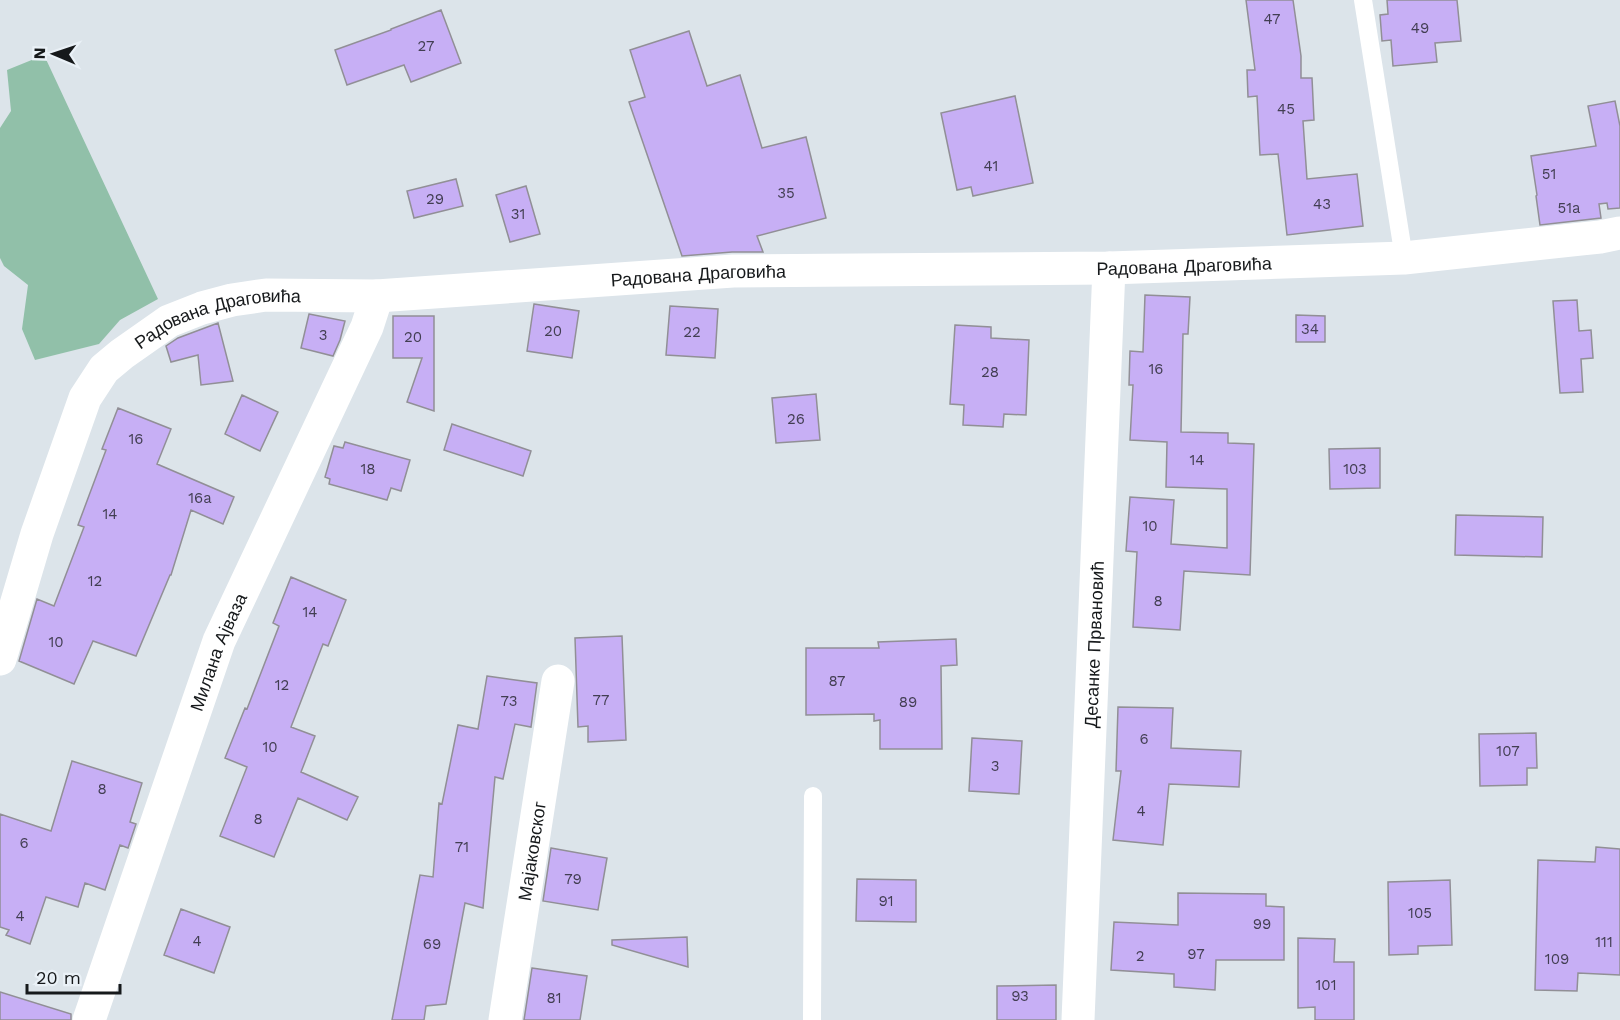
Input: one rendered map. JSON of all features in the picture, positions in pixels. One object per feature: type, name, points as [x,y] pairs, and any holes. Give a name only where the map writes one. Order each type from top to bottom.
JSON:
[{"type":"street","name":"Радована Драговића","points":[[0,659],[37,534],[85,398],[104,369],[146,336],[170,321],[202,308],[232,300],[266,296],[377,296],[733,271],[1109,268],[1404,258],[1620,233]]},
{"type":"street","name":"Десанке Првановић","points":[[1078,1020],[1109,268]]},
{"type":"street","name":"Милана Ајваза","points":[[89,1020],[219,642],[367,327],[377,296]]},
{"type":"street","name":"Мајаковског","points":[[505,1020],[558,681]]},
{"type":"lane","points":[[1363,0],[1404,258]]},
{"type":"lane","points":[[812,1020],[813,796]]},
{"type":"green space","points":[[44,55],[158,299],[120,320],[99,344],[35,360],[22,329],[28,285],[4,266],[0,258],[0,128],[11,111],[7,70]]},
{"type":"building","points":[[1246,0],[1293,0],[1301,56],[1301,78],[1312,78],[1314,120],[1303,121],[1307,179],[1357,174],[1363,226],[1287,235],[1278,154],[1260,155],[1257,96],[1248,97],[1247,70],[1255,70]]},
{"type":"building","points":[[1387,0],[1457,0],[1461,41],[1435,43],[1437,62],[1393,66],[1391,40],[1382,41],[1380,15],[1388,14]]},
{"type":"building","points":[[441,10],[461,63],[411,82],[404,65],[347,85],[335,50]]},
{"type":"building","points":[[689,31],[707,86],[740,75],[762,148],[806,137],[826,218],[757,236],[763,252],[682,256],[629,102],[645,97],[630,50]]},
{"type":"building","points":[[1015,96],[1033,183],[973,196],[971,187],[957,190],[941,113]]},
{"type":"building","points":[[1615,101],[1620,126],[1620,208],[1608,209],[1607,203],[1599,204],[1601,218],[1540,225],[1531,156],[1596,146],[1588,106]]},
{"type":"building","points":[[456,179],[463,206],[414,218],[407,191]]},
{"type":"building","points":[[526,186],[540,234],[510,242],[496,195]]},
{"type":"building","points":[[1145,295],[1190,297],[1188,334],[1183,334],[1181,432],[1228,433],[1228,443],[1254,444],[1250,575],[1184,571],[1180,630],[1133,627],[1137,552],[1126,551],[1130,497],[1174,500],[1171,544],[1227,548],[1227,489],[1166,487],[1167,442],[1130,440],[1133,385],[1129,385],[1130,351],[1143,352]]},
{"type":"building","points":[[1577,300],[1579,331],[1591,330],[1593,358],[1581,359],[1583,392],[1560,393],[1553,301]]},
{"type":"building","points":[[534,304],[579,311],[572,358],[527,351]]},
{"type":"building","points":[[670,306],[718,309],[715,358],[666,355]]},
{"type":"building","points":[[309,314],[345,321],[333,356],[301,348]]},
{"type":"building","points":[[1296,315],[1325,316],[1325,342],[1296,342]]},
{"type":"building","points":[[393,316],[434,316],[434,411],[407,402],[422,358],[393,358]]},
{"type":"building","points":[[218,323],[233,381],[201,385],[198,355],[171,362],[166,346],[178,338]]},
{"type":"building","points":[[955,325],[991,327],[991,338],[1029,340],[1026,415],[1004,414],[1003,427],[963,425],[964,405],[950,404]]},
{"type":"building","points":[[816,394],[820,440],[776,443],[772,398]]},
{"type":"building","points":[[242,395],[278,412],[260,451],[225,434]]},
{"type":"building","points":[[118,408],[171,429],[157,464],[234,497],[223,524],[191,510],[171,575],[136,656],[93,641],[74,684],[19,661],[37,599],[54,606],[84,527],[78,525],[106,450],[102,449]]},
{"type":"building","points":[[452,424],[531,451],[523,476],[444,450]]},
{"type":"building","points":[[345,442],[410,460],[401,491],[391,488],[387,500],[329,484],[330,479],[325,477],[334,446],[343,448]]},
{"type":"building","points":[[1380,448],[1380,488],[1330,489],[1329,449]]},
{"type":"building","points":[[1456,515],[1543,517],[1542,557],[1455,555]]},
{"type":"building","points":[[291,577],[346,600],[328,646],[323,644],[291,727],[315,736],[301,772],[358,797],[347,820],[298,798],[274,857],[220,836],[247,767],[225,758],[245,708],[247,709],[279,626],[273,623]]},
{"type":"building","points":[[622,636],[626,740],[588,742],[588,726],[578,727],[575,638]]},
{"type":"building","points":[[956,639],[957,665],[941,666],[942,749],[880,749],[880,720],[874,721],[874,714],[806,715],[806,648],[879,648],[878,642]]},
{"type":"building","points":[[487,676],[537,683],[531,727],[515,724],[503,779],[495,777],[483,908],[465,903],[446,1004],[426,1006],[424,1020],[392,1020],[420,875],[433,877],[439,803],[442,804],[458,725],[478,729]]},
{"type":"building","points":[[1118,707],[1173,708],[1171,748],[1241,751],[1239,787],[1169,784],[1163,845],[1113,840],[1121,771],[1116,771]]},
{"type":"building","points":[[1536,733],[1537,768],[1527,768],[1527,785],[1480,786],[1479,734]]},
{"type":"building","points":[[972,738],[1022,741],[1019,794],[969,791]]},
{"type":"building","points":[[72,761],[142,783],[130,822],[136,824],[128,848],[120,845],[105,890],[85,883],[78,907],[46,897],[30,944],[6,935],[9,930],[0,927],[0,814],[51,831]]},
{"type":"building","points":[[1596,847],[1620,849],[1620,975],[1578,973],[1577,991],[1535,990],[1538,860],[1595,862]]},
{"type":"building","points":[[551,848],[607,858],[598,910],[543,901]]},
{"type":"building","points":[[857,879],[916,880],[916,922],[856,921]]},
{"type":"building","points":[[1450,880],[1452,945],[1418,946],[1418,954],[1389,955],[1388,882]]},
{"type":"building","points":[[1178,893],[1266,894],[1266,906],[1284,907],[1284,960],[1216,960],[1215,990],[1174,987],[1174,974],[1111,970],[1114,922],[1178,925]]},
{"type":"building","points":[[181,909],[230,927],[214,973],[164,955]]},
{"type":"building","points":[[687,937],[688,967],[612,945],[612,940]]},
{"type":"building","points":[[1298,938],[1335,939],[1334,962],[1354,962],[1354,1020],[1315,1020],[1315,1007],[1298,1008]]},
{"type":"building","points":[[532,968],[587,976],[580,1020],[524,1020]]},
{"type":"building","points":[[1056,985],[1056,1020],[997,1020],[997,986]]},
{"type":"building","points":[[0,992],[71,1014],[71,1020],[0,1020]]}]
